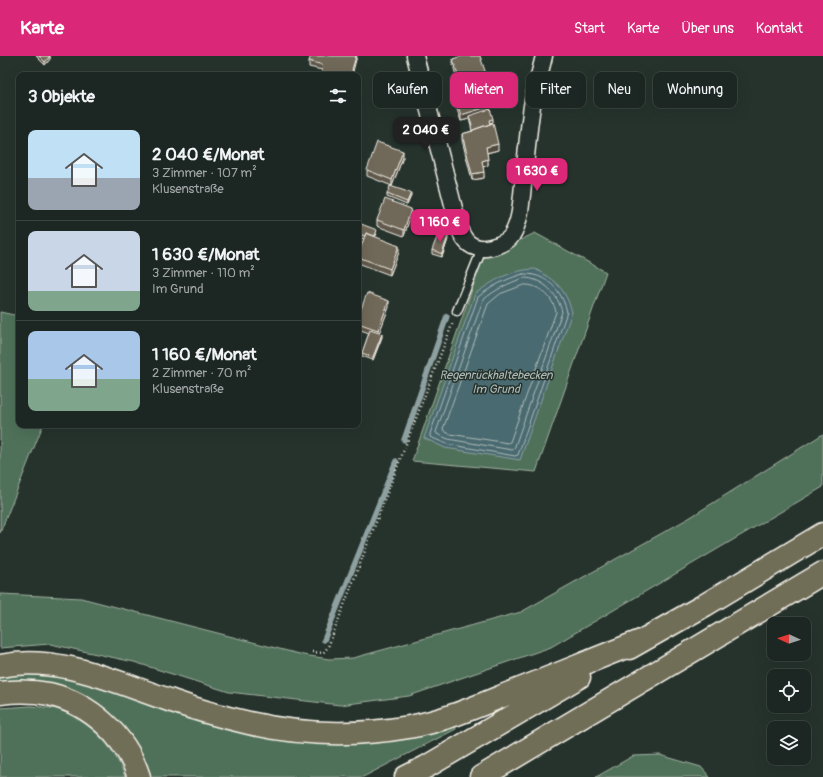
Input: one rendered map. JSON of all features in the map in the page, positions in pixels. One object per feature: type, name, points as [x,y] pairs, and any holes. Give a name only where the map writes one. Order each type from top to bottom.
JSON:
[{"type":"highway","points":[[406,777],[426,767],[705,605],[823,534]]},
{"type":"highway","points":[[481,777],[823,573]]},
{"type":"highway","points":[[0,666],[7,664],[32,664],[69,667],[217,715],[237,720],[282,729],[338,733],[388,730],[432,722],[498,698],[641,641]]},
{"type":"highway","points":[[0,693],[25,692],[48,694],[74,703],[94,714],[120,740],[129,754],[139,777]]},
{"type":"street","points":[[415,56],[463,238],[472,247],[482,248],[490,248],[502,243],[511,237],[518,225],[532,106],[544,56]]},
{"type":"lane","points":[[457,311],[482,248]]},
{"type":"path","points":[[312,652],[323,653],[328,646],[457,311]]},
{"type":"green space","name":"Regenrückhaltebecken Im Grund","points":[[535,233],[606,272],[536,472],[412,461],[483,258]]},
{"type":"green space","points":[[0,312],[16,315],[16,428],[42,428],[0,533]]},
{"type":"green space","points":[[823,434],[823,487],[551,647],[409,696],[340,705],[229,692],[134,662],[50,644],[0,648],[0,594],[2,594],[81,598],[303,655],[329,659],[353,658],[521,612],[689,518]]},
{"type":"green space","points":[[61,674],[239,729],[455,724],[456,729],[363,777],[146,777],[115,721],[0,688],[0,675]]},
{"type":"green space","points":[[31,706],[56,709],[78,719],[89,727],[107,744],[125,777],[0,777],[0,708]]},
{"type":"green space","points":[[660,755],[701,767],[710,777],[596,777],[633,756]]},
{"type":"water","name":"Regenrückhaltebecken Im Grund","points":[[535,269],[549,277],[559,286],[566,297],[572,312],[520,460],[445,448],[424,438],[475,294],[489,284],[510,274],[518,271]]},
{"type":"building","points":[[39,56],[50,56],[45,62]]},
{"type":"building","points":[[311,56],[356,56],[352,70],[353,72],[322,72],[323,65],[309,61]]},
{"type":"building","points":[[462,56],[480,56],[485,72],[457,72],[453,59]]},
{"type":"building","points":[[459,108],[484,108],[461,115]]},
{"type":"building","points":[[490,109],[493,119],[489,120],[490,124],[472,131],[469,116]]},
{"type":"building","points":[[493,123],[498,144],[486,147],[488,159],[482,161],[484,172],[472,174],[462,134]]},
{"type":"building","points":[[377,142],[403,151],[392,180],[367,170]]},
{"type":"building","points":[[390,186],[411,193],[407,202],[387,194]]},
{"type":"building","points":[[385,199],[411,209],[404,230],[377,220]]},
{"type":"building","points":[[361,224],[377,230],[375,236],[366,233],[365,236],[361,235]]},
{"type":"building","points":[[439,232],[448,236],[442,254],[432,250]]},
{"type":"building","points":[[366,233],[399,246],[390,269],[361,258],[361,247]]},
{"type":"building","points":[[367,293],[389,301],[378,330],[361,324],[361,309]]},
{"type":"building","points":[[370,330],[382,334],[373,357],[362,353]]},
{"type":"waterway","points":[[404,440],[447,316]]},
{"type":"waterway","points":[[324,640],[396,461]]}]
